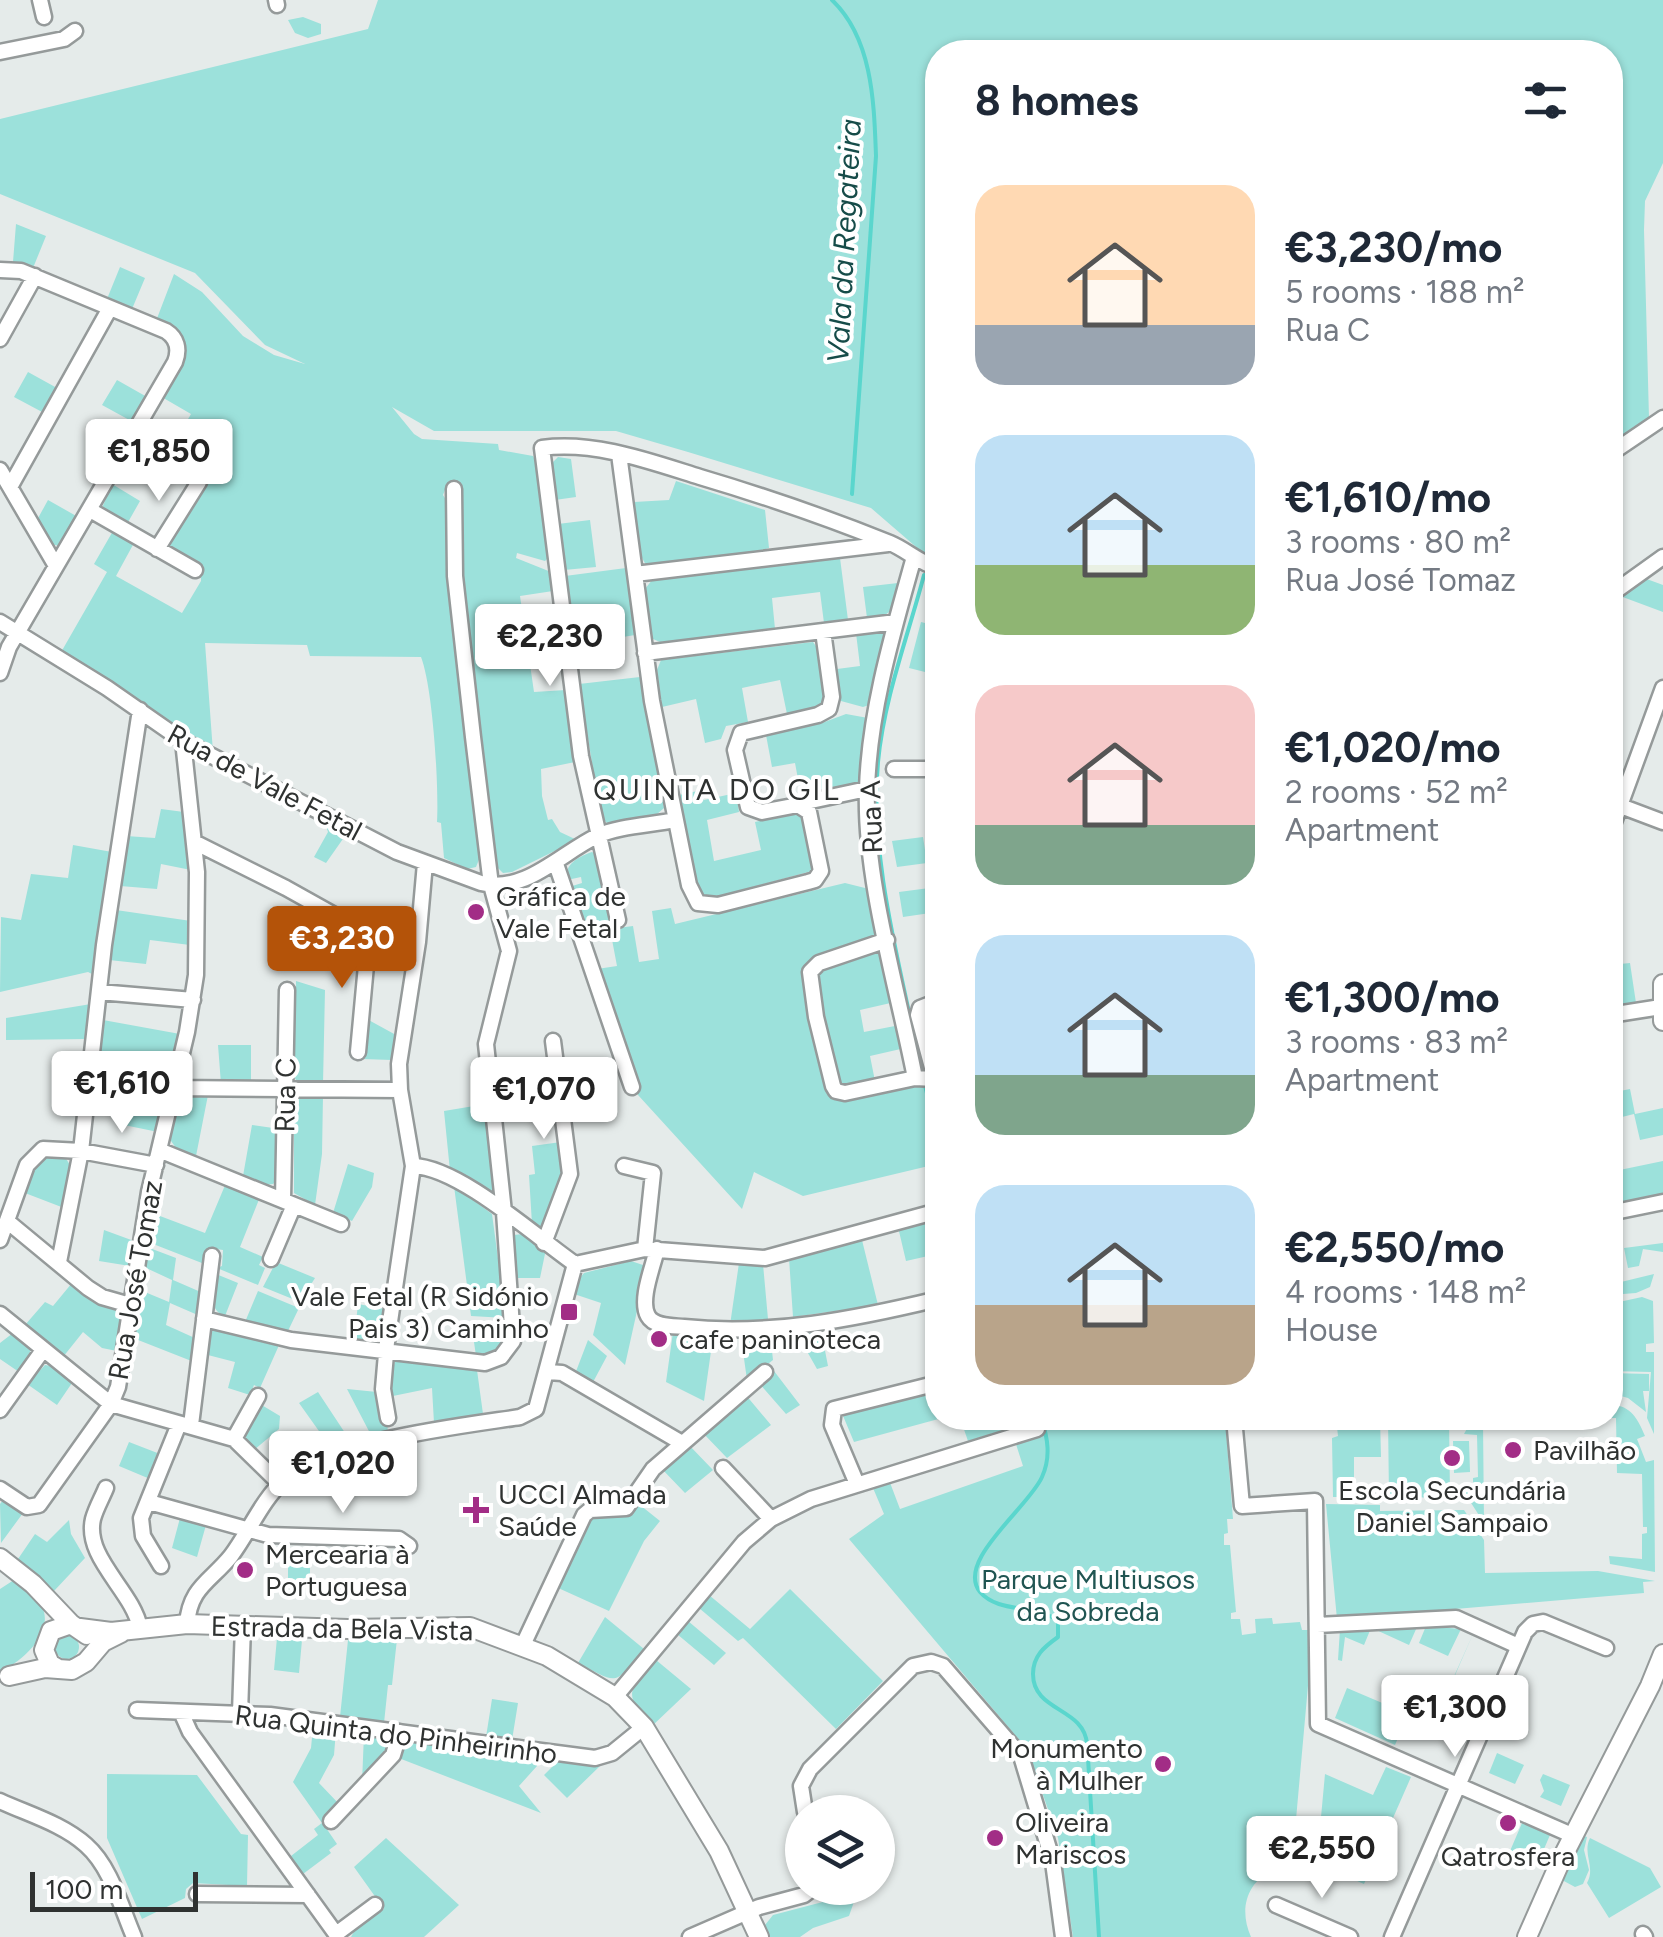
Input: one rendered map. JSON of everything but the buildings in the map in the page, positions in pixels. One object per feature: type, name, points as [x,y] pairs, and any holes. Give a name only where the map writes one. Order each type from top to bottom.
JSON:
[{"type":"street","points":[[40,0],[44,16]]},
{"type":"street","points":[[0,52],[64,39],[76,31]]},
{"type":"street","points":[[0,270],[12,269],[35,276],[166,331],[177,343],[175,362],[9,647],[0,673]]},
{"type":"street","points":[[0,339],[35,276]]},
{"type":"street","points":[[10,487],[110,308]]},
{"type":"street","points":[[1623,445],[1663,418]]},
{"type":"street","points":[[618,920],[581,756],[542,448],[570,446],[620,454],[746,491],[892,544],[925,562]]},
{"type":"street","points":[[620,454],[645,653],[691,895],[698,902],[718,905],[818,876],[821,864],[809,812],[804,806],[791,805]]},
{"type":"street","points":[[0,470],[56,566]]},
{"type":"street","points":[[157,549],[199,482]]},
{"type":"street","points":[[204,1318],[291,1340],[485,1364],[508,1350],[514,1331],[486,1044],[509,950],[492,885],[455,576],[454,489]]},
{"type":"street","points":[[90,510],[195,570]]},
{"type":"street","points":[[635,574],[892,544]]},
{"type":"street","name":"Rua A","points":[[914,557],[876,715],[867,789],[869,846],[915,1078]]},
{"type":"street","points":[[1623,586],[1663,557]]},
{"type":"street","name":"Rua de Vale Fetal","points":[[0,622],[183,741],[396,852],[492,885]]},
{"type":"street","points":[[645,653],[896,622]]},
{"type":"street","points":[[823,630],[832,696],[829,709],[818,716],[748,730],[735,741],[748,807],[762,812],[867,789]]},
{"type":"street","points":[[1623,785],[1663,688]]},
{"type":"street","points":[[59,1262],[80,1151],[140,710]]},
{"type":"street","name":"Rua José Tomaz","points":[[111,1404],[120,1378],[157,1157],[193,1000],[198,903],[183,741]]},
{"type":"street","points":[[894,768],[925,769]]},
{"type":"street","points":[[1623,807],[1663,822]]},
{"type":"street","points":[[492,885],[519,880],[556,864],[599,835],[675,820]]},
{"type":"street","points":[[194,842],[415,960]]},
{"type":"street","points":[[388,1418],[383,1389],[413,1166],[399,1064],[425,863]]},
{"type":"street","points":[[556,864],[632,1087]]},
{"type":"street","points":[[358,1052],[368,933]]},
{"type":"street","points":[[887,940],[814,967],[810,980],[816,1017],[836,1091],[845,1093],[915,1078],[925,1081]]},
{"type":"street","points":[[1623,1014],[1662,1014],[1663,984]]},
{"type":"street","name":"Rua C","points":[[271,1259],[288,1202],[287,990]]},
{"type":"street","points":[[99,992],[193,1000]]},
{"type":"street","points":[[925,1006],[918,1015],[925,1042]]},
{"type":"street","points":[[544,1243],[570,1174],[553,1041]]},
{"type":"street","points":[[490,1083],[558,1074]]},
{"type":"street","points":[[174,1088],[400,1090]]},
{"type":"street","points":[[0,1240],[31,1158],[49,1148],[157,1157],[341,1224]]},
{"type":"street","points":[[413,1166],[450,1177],[575,1264],[651,1249],[765,1258],[925,1214]]},
{"type":"street","points":[[624,1166],[653,1172],[645,1303],[653,1322],[729,1332],[815,1324],[925,1302]]},
{"type":"street","points":[[1623,1207],[1663,1202]]},
{"type":"street","points":[[7,1221],[102,1298],[130,1305]]},
{"type":"street","points":[[160,1566],[140,1528],[185,1424],[212,1256]]},
{"type":"street","points":[[187,1624],[194,1594],[221,1568],[280,1484],[297,1471],[333,1455],[425,1432],[529,1415],[540,1400],[575,1264]]},
{"type":"street","points":[[0,1314],[111,1404],[234,1439],[280,1484]]},
{"type":"street","points":[[0,1410],[42,1350]]},
{"type":"street","points":[[548,1372],[562,1374],[682,1443]]},
{"type":"street","points":[[523,1645],[584,1515],[590,1510],[626,1508],[653,1469],[765,1372]]},
{"type":"street","points":[[858,1484],[832,1425],[834,1409],[925,1385]]},
{"type":"street","points":[[234,1439],[258,1396]]},
{"type":"street","points":[[0,1489],[27,1507],[39,1505],[111,1404]]},
{"type":"street","points":[[616,1696],[744,1542],[771,1519],[798,1504],[1035,1430]]},
{"type":"street","points":[[1235,1430],[1242,1506],[1315,1500],[1318,1724],[1574,1836]]},
{"type":"street","points":[[723,1468],[771,1519]]},
{"type":"street","points":[[4,1679],[35,1669],[72,1670],[112,1636],[135,1629],[135,1612],[94,1543],[92,1521],[106,1488]]},
{"type":"street","points":[[148,1502],[268,1535],[400,1539],[409,1546]]},
{"type":"street","points":[[0,1558],[90,1639],[90,1654]]},
{"type":"street","points":[[43,1594],[46,1657],[57,1668]]},
{"type":"street","points":[[1317,1625],[1456,1618],[1518,1646]]},
{"type":"street","points":[[1392,1937],[1529,1626],[1543,1622],[1606,1648]]},
{"type":"street","name":"Estrada da Bela Vista","points":[[76,1626],[111,1632],[187,1624],[348,1630],[470,1627],[523,1645],[568,1666],[616,1696],[644,1728],[719,1851],[759,1937]]},
{"type":"street","points":[[4,1679],[30,1659],[56,1626],[76,1626]]},
{"type":"street","points":[[240,1713],[242,1626]]},
{"type":"street","points":[[1528,1937],[1663,1654]]},
{"type":"street","points":[[803,1795],[802,1786],[810,1769],[908,1670],[924,1662],[943,1666],[1020,1756],[1053,1862],[1062,1937]]},
{"type":"street","name":"Rua Quinta do Pinheirinho","points":[[137,1710],[240,1713],[595,1758],[612,1753],[644,1728]]},
{"type":"street","points":[[181,1712],[190,1732],[336,1934],[375,1905]]},
{"type":"street","points":[[331,1820],[393,1755],[400,1732]]},
{"type":"street","points":[[0,1801],[58,1826],[86,1845],[106,1870],[134,1937]]},
{"type":"street","points":[[197,1894],[308,1896]]},
{"type":"street","points":[[690,1937],[748,1912],[785,1901]]},
{"type":"street","points":[[1276,1905],[1350,1937]]},
{"type":"green space","points":[[378,0],[1663,0],[1663,163],[1645,201],[1644,230],[1649,418],[1623,437],[1623,40],[925,40],[925,555],[871,508],[616,431],[434,431],[392,407],[422,439],[498,444],[499,450],[533,456],[537,464],[549,557],[545,561],[517,553],[516,558],[551,572],[553,591],[520,596],[534,692],[566,690],[575,762],[541,769],[542,796],[548,820],[552,819],[560,832],[577,840],[512,872],[503,873],[496,866],[461,577],[455,485],[447,485],[443,495],[450,506],[446,507],[448,584],[482,852],[476,867],[467,869],[444,858],[441,823],[437,822],[432,714],[421,657],[310,656],[307,645],[205,643],[213,752],[60,654],[107,572],[94,564],[113,531],[134,543],[116,576],[182,613],[201,581],[201,571],[170,549],[168,542],[204,469],[198,467],[195,474],[166,457],[191,414],[160,396],[180,361],[156,321],[174,274],[202,292],[243,336],[274,355],[305,364],[265,345],[195,273],[0,194],[0,119],[368,29]]},
{"type":"green space","points":[[303,17],[321,24],[321,34],[308,38],[295,33],[288,20]]},
{"type":"green space","points":[[16,224],[46,236],[33,268],[13,262]]},
{"type":"green space","points":[[120,267],[145,278],[132,309],[107,299]]},
{"type":"green space","points":[[28,372],[57,388],[44,413],[14,397]]},
{"type":"green space","points":[[117,380],[147,397],[133,422],[102,405]]},
{"type":"green space","points":[[558,457],[571,459],[576,497],[555,500],[551,464]]},
{"type":"green space","points":[[676,481],[765,510],[769,548],[744,555],[646,565],[641,556],[634,502],[669,500]]},
{"type":"green space","points":[[112,484],[140,501],[127,524],[102,508]]},
{"type":"green space","points":[[48,500],[78,517],[59,546],[51,544],[37,520]]},
{"type":"green space","points":[[590,520],[596,567],[564,570],[558,524]]},
{"type":"green space","points":[[840,558],[848,620],[824,623],[820,592],[772,598],[775,629],[660,642],[653,639],[645,589],[652,580]]},
{"type":"green space","points":[[626,568],[635,635],[605,640],[602,618],[571,621],[565,576]]},
{"type":"green space","points":[[1644,578],[1663,585],[1663,612],[1623,597]]},
{"type":"green space","points":[[898,583],[892,610],[882,617],[867,618],[863,587]]},
{"type":"green space","points":[[921,622],[925,623],[925,672],[909,668]]},
{"type":"green space","points":[[884,632],[872,704],[863,707],[841,701],[837,669],[860,666],[856,633]]},
{"type":"green space","points":[[813,642],[818,649],[825,698],[819,707],[787,714],[780,680],[742,688],[748,722],[726,726],[721,739],[705,743],[696,699],[662,707],[657,670],[661,660]]},
{"type":"green space","points":[[640,677],[664,808],[656,815],[608,824],[601,817],[579,684]]},
{"type":"green space","points":[[846,714],[868,718],[862,780],[851,786],[801,795],[795,763],[772,767],[766,735]]},
{"type":"green space","points":[[702,790],[704,800],[736,793],[739,812],[707,820],[714,861],[761,850],[755,822],[795,813],[804,819],[812,871],[716,897],[703,895],[697,887],[679,795]]},
{"type":"green space","points":[[161,809],[184,812],[191,870],[161,864],[157,889],[120,886],[126,836],[155,838]]},
{"type":"green space","points":[[325,823],[345,836],[326,863],[314,857],[328,832]]},
{"type":"green space","points":[[923,837],[925,863],[897,867],[892,841]]},
{"type":"green space","points":[[73,845],[112,852],[94,975],[88,972],[0,992],[1,917],[21,920],[31,874],[68,878]]},
{"type":"green space","points":[[592,852],[598,855],[612,919],[583,928],[569,887],[582,883],[581,877],[567,880],[567,874],[573,862]]},
{"type":"green space","points":[[845,883],[869,889],[895,1002],[860,1010],[864,1032],[900,1025],[905,1048],[870,1056],[875,1081],[925,1085],[925,1167],[803,1196],[754,1172],[742,1209],[638,1095],[597,969],[617,966],[610,929],[633,926],[639,962],[659,959],[652,911],[671,908],[675,924]]},
{"type":"green space","points":[[925,889],[925,914],[903,917],[899,892]]},
{"type":"green space","points":[[116,910],[191,921],[190,945],[150,940],[146,964],[109,960]]},
{"type":"green space","points":[[1630,963],[1636,1003],[1623,1005],[1623,964]]},
{"type":"green space","points":[[296,981],[325,990],[323,1084],[298,1082],[292,1075],[292,1003],[296,1001]]},
{"type":"green space","points":[[91,1004],[86,1039],[6,1040],[6,1018]]},
{"type":"green space","points":[[365,1018],[396,1035],[392,1060],[362,1059]]},
{"type":"green space","points":[[103,1020],[180,1034],[158,1132],[124,1125],[133,1076],[97,1070]]},
{"type":"green space","points":[[218,1045],[251,1045],[251,1081],[221,1084]]},
{"type":"green space","points":[[538,1087],[539,1096],[546,1096],[548,1112],[528,1115],[524,1089]]},
{"type":"green space","points":[[1630,1089],[1635,1114],[1663,1108],[1663,1135],[1640,1140],[1634,1114],[1623,1117],[1623,1090]]},
{"type":"green space","points":[[208,1095],[196,1156],[176,1148],[169,1138],[179,1100]]},
{"type":"green space","points":[[323,1095],[322,1154],[315,1205],[294,1193],[294,1106],[301,1096]]},
{"type":"green space","points":[[486,1104],[495,1198],[450,1171],[444,1111]]},
{"type":"green space","points":[[252,1125],[280,1129],[279,1178],[273,1184],[264,1185],[243,1176]]},
{"type":"green space","points":[[561,1142],[563,1175],[540,1229],[532,1224],[532,1146]]},
{"type":"green space","points":[[50,1155],[65,1157],[70,1165],[64,1208],[25,1193],[36,1164]]},
{"type":"green space","points":[[1663,1161],[1663,1194],[1623,1202],[1623,1169]]},
{"type":"green space","points":[[348,1164],[374,1173],[372,1187],[352,1221],[333,1213]]},
{"type":"green space","points":[[226,1183],[260,1197],[240,1247],[263,1257],[259,1265],[265,1268],[258,1285],[217,1268],[222,1266],[223,1250],[209,1248],[207,1265],[148,1242],[152,1213],[205,1233]]},
{"type":"green space","points":[[454,1186],[492,1214],[506,1318],[471,1316]]},
{"type":"green space","points":[[925,1220],[925,1257],[906,1261],[898,1227]]},
{"type":"green space","points":[[104,1230],[134,1241],[130,1266],[99,1261]]},
{"type":"green space","points":[[523,1234],[546,1249],[540,1278],[514,1278],[512,1240],[514,1235]]},
{"type":"green space","points":[[861,1236],[878,1305],[793,1317],[789,1258]]},
{"type":"green space","points":[[1663,1243],[1663,1252],[1643,1249],[1639,1266],[1628,1268],[1624,1248]]},
{"type":"green space","points":[[147,1247],[176,1258],[173,1280],[203,1293],[200,1316],[170,1303],[166,1325],[197,1339],[194,1362],[133,1338],[140,1290],[169,1302],[172,1280],[144,1267]]},
{"type":"green space","points":[[631,1261],[643,1265],[645,1275],[625,1365],[593,1335],[601,1303],[574,1294],[584,1273]]},
{"type":"green space","points":[[276,1262],[315,1278],[300,1302],[263,1287]]},
{"type":"green space","points":[[739,1263],[763,1264],[768,1319],[730,1325]]},
{"type":"green space","points":[[216,1274],[238,1283],[225,1316],[214,1304]]},
{"type":"green space","points":[[1654,1274],[1650,1287],[1623,1294],[1623,1282]]},
{"type":"green space","points":[[72,1283],[92,1300],[121,1313],[117,1351],[102,1348],[83,1332],[63,1357],[25,1325],[45,1302],[53,1306]]},
{"type":"green space","points":[[258,1291],[299,1308],[287,1333],[245,1322]]},
{"type":"green space","points":[[1642,1297],[1653,1301],[1654,1343],[1646,1344],[1646,1352],[1654,1352],[1654,1434],[1647,1418],[1651,1372],[1623,1371],[1623,1301]]},
{"type":"green space","points":[[358,1304],[385,1309],[378,1340],[354,1340]]},
{"type":"green space","points":[[471,1321],[507,1323],[500,1348],[476,1356]]},
{"type":"green space","points":[[217,1328],[280,1343],[260,1388],[254,1385],[250,1395],[228,1388],[235,1362],[204,1354],[207,1335]]},
{"type":"green space","points":[[821,1330],[828,1366],[817,1369],[796,1332]]},
{"type":"green space","points":[[673,1332],[713,1337],[704,1401],[666,1382]]},
{"type":"green space","points":[[13,1333],[31,1350],[19,1372],[0,1359],[0,1343]]},
{"type":"green space","points":[[770,1333],[773,1360],[747,1380],[741,1337]]},
{"type":"green space","points":[[588,1340],[607,1356],[592,1384],[575,1374]]},
{"type":"green space","points":[[395,1360],[477,1370],[483,1414],[434,1423],[432,1388],[388,1397]]},
{"type":"green space","points":[[45,1365],[72,1383],[57,1405],[27,1384]]},
{"type":"green space","points":[[774,1371],[800,1405],[786,1414],[759,1383]]},
{"type":"green space","points":[[1623,1373],[1649,1374],[1649,1391],[1643,1391],[1646,1412],[1623,1397]]},
{"type":"green space","points":[[347,1389],[377,1392],[388,1432],[372,1437]]},
{"type":"green space","points":[[925,1390],[925,1423],[854,1442],[841,1411]]},
{"type":"green space","points":[[318,1392],[351,1442],[331,1448],[299,1403]]},
{"type":"green space","points":[[745,1394],[771,1425],[727,1458],[702,1432]]},
{"type":"green space","points":[[260,1404],[280,1416],[279,1429],[254,1450],[244,1435]]},
{"type":"green space","points":[[1623,1407],[1645,1436],[1637,1439],[1646,1462],[1654,1460],[1655,1572],[1610,1564],[1609,1556],[1642,1559],[1642,1534],[1647,1533],[1647,1527],[1643,1527],[1642,1474],[1617,1473],[1616,1430],[1623,1430]]},
{"type":"green space","name":"Parque Multiusos da Sobreda","points":[[964,1430],[1004,1430],[968,1441]]},
{"type":"green space","name":"Parque Multiusos da Sobreda","points":[[1032,1430],[1226,1430],[1233,1519],[1227,1519],[1224,1545],[1230,1545],[1236,1612],[1231,1613],[1231,1619],[1240,1619],[1242,1635],[1256,1633],[1255,1619],[1272,1618],[1273,1624],[1300,1622],[1302,1630],[1313,1630],[1292,1864],[1267,1873],[1251,1889],[1245,1911],[1251,1937],[1073,1937],[1058,1838],[1027,1749],[849,1539],[884,1514],[873,1488],[889,1480],[900,1509],[1023,1466],[1015,1441]]},
{"type":"green space","points":[[1337,1430],[1380,1430],[1381,1457],[1354,1457],[1354,1497],[1333,1497],[1332,1438],[1338,1436]]},
{"type":"green space","points":[[1388,1430],[1449,1430],[1450,1497],[1389,1498]]},
{"type":"green space","points":[[1466,1430],[1483,1430],[1484,1523],[1464,1492],[1473,1489],[1473,1478],[1478,1477],[1477,1435],[1464,1434]]},
{"type":"green space","points":[[1453,1441],[1469,1441],[1470,1472],[1454,1473]]},
{"type":"green space","points":[[129,1442],[160,1454],[150,1479],[119,1466]]},
{"type":"green space","points":[[688,1444],[713,1470],[685,1493],[661,1468]]},
{"type":"green space","points":[[3,1500],[23,1513],[1,1543],[0,1504]]},
{"type":"green space","points":[[635,1501],[660,1521],[644,1541],[609,1611],[556,1587],[589,1517],[633,1515]]},
{"type":"green space","points":[[1326,1504],[1380,1505],[1380,1511],[1464,1510],[1484,1540],[1485,1573],[1598,1571],[1655,1581],[1643,1582],[1644,1593],[1337,1619]]},
{"type":"green space","points":[[180,1518],[206,1525],[197,1557],[172,1548]]},
{"type":"green space","points":[[69,1520],[71,1534],[85,1558],[54,1591],[18,1559],[35,1534],[47,1542]]},
{"type":"green space","points":[[288,1550],[310,1551],[310,1583],[288,1582]]},
{"type":"green space","points":[[17,1578],[40,1602],[44,1624],[27,1653],[0,1673],[0,1589]]},
{"type":"green space","points":[[790,1589],[883,1681],[836,1729],[743,1638],[738,1641],[699,1608],[709,1595],[750,1629]]},
{"type":"green space","points":[[605,1617],[644,1649],[615,1678],[578,1663]]},
{"type":"green space","points":[[688,1621],[726,1653],[714,1665],[677,1634]]},
{"type":"green space","points":[[1426,1626],[1461,1629],[1448,1656],[1419,1643]]},
{"type":"green space","points":[[1417,1627],[1409,1645],[1374,1629],[1374,1628]]},
{"type":"green space","points":[[1371,1628],[1364,1645],[1345,1637],[1342,1661],[1338,1660],[1340,1629]]},
{"type":"green space","points":[[1473,1634],[1432,1728],[1407,1717],[1395,1745],[1335,1718],[1347,1688],[1427,1722],[1434,1721]]},
{"type":"green space","points":[[67,1635],[76,1638],[76,1656],[67,1659],[58,1656],[55,1647],[58,1638]]},
{"type":"green space","points":[[277,1638],[302,1640],[299,1673],[274,1670]]},
{"type":"green space","points":[[397,1639],[384,1723],[340,1717],[348,1640]]},
{"type":"green space","points":[[656,1660],[691,1689],[652,1726],[636,1706],[632,1693]]},
{"type":"green space","points":[[492,1699],[518,1703],[512,1740],[486,1737]]},
{"type":"green space","points":[[313,1727],[336,1730],[334,1755],[319,1783],[339,1804],[322,1822],[337,1844],[303,1874],[291,1856],[318,1835],[314,1829],[322,1823],[293,1782],[311,1748]]},
{"type":"green space","points":[[364,1734],[388,1737],[393,1745],[362,1783]]},
{"type":"green space","points":[[418,1739],[534,1755],[537,1766],[519,1786],[541,1813],[396,1757]]},
{"type":"green space","points":[[1497,1753],[1524,1765],[1515,1784],[1489,1773]]},
{"type":"green space","points":[[558,1761],[601,1765],[567,1798],[544,1775]]},
{"type":"green space","points":[[1386,1767],[1411,1777],[1364,1884],[1305,1858],[1308,1827],[1320,1828],[1325,1774],[1373,1795]]},
{"type":"green space","points":[[107,1774],[197,1775],[241,1834],[248,1835],[247,1886],[193,1883],[186,1889],[185,1898],[142,1919],[107,1838]]},
{"type":"green space","points":[[1543,1774],[1570,1785],[1561,1806],[1540,1797],[1544,1791],[1540,1780]]},
{"type":"green space","points":[[1522,1823],[1550,1835],[1538,1863],[1510,1851]]},
{"type":"green space","points":[[1584,1836],[1589,1870],[1583,1884],[1575,1887],[1562,1880]]},
{"type":"green space","points":[[386,1838],[459,1905],[424,1937],[351,1937],[384,1909],[354,1867]]},
{"type":"green space","points":[[1590,1838],[1650,1868],[1661,1887],[1609,1918],[1587,1883]]},
{"type":"green space","points":[[811,1905],[853,1905],[849,1916],[813,1928],[800,1937],[768,1937],[765,1925],[773,1915]]},
{"type":"waterway","name":"Vala da Regateira","points":[[832,0],[856,34],[869,73],[876,156],[852,494]]},
{"type":"waterway","name":"Vala da Regateira","points":[[922,1074],[889,919],[877,801],[885,714],[924,575]]},
{"type":"waterway","name":"Vala da Regateira","points":[[1044,1430],[1048,1448],[1042,1477],[985,1550],[975,1579],[988,1599],[1040,1612],[1058,1621],[1058,1637],[1035,1662],[1035,1686],[1041,1696],[1077,1723],[1087,1744]]},
{"type":"waterway","name":"Vala da Regateira","points":[[1088,1758],[1099,1937]]},
{"type":"place","name":"Gráfica de Vale Fetal","points":[[476,912]]},
{"type":"place","name":"Vale Fetal (R Sidónio Pais 3) Caminho","points":[[569,1312]]},
{"type":"place","name":"cafe paninoteca","points":[[659,1339]]},
{"type":"place","name":"Pavilhão","points":[[1513,1450]]},
{"type":"place","name":"Escola Secundária Daniel Sampaio","points":[[1452,1458]]},
{"type":"place","name":"UCCI Almada Saúde","points":[[476,1510]]},
{"type":"place","name":"Mercearia à Portuguesa","points":[[245,1570]]},
{"type":"place","name":"Monumento à Mulher","points":[[1163,1764]]},
{"type":"place","name":"Qatrosfera","points":[[1508,1823]]},
{"type":"place","name":"Oliveira Mariscos","points":[[995,1838]]},
{"type":"district","name":"QUINTA DO GIL","points":[[717,789]]}]
